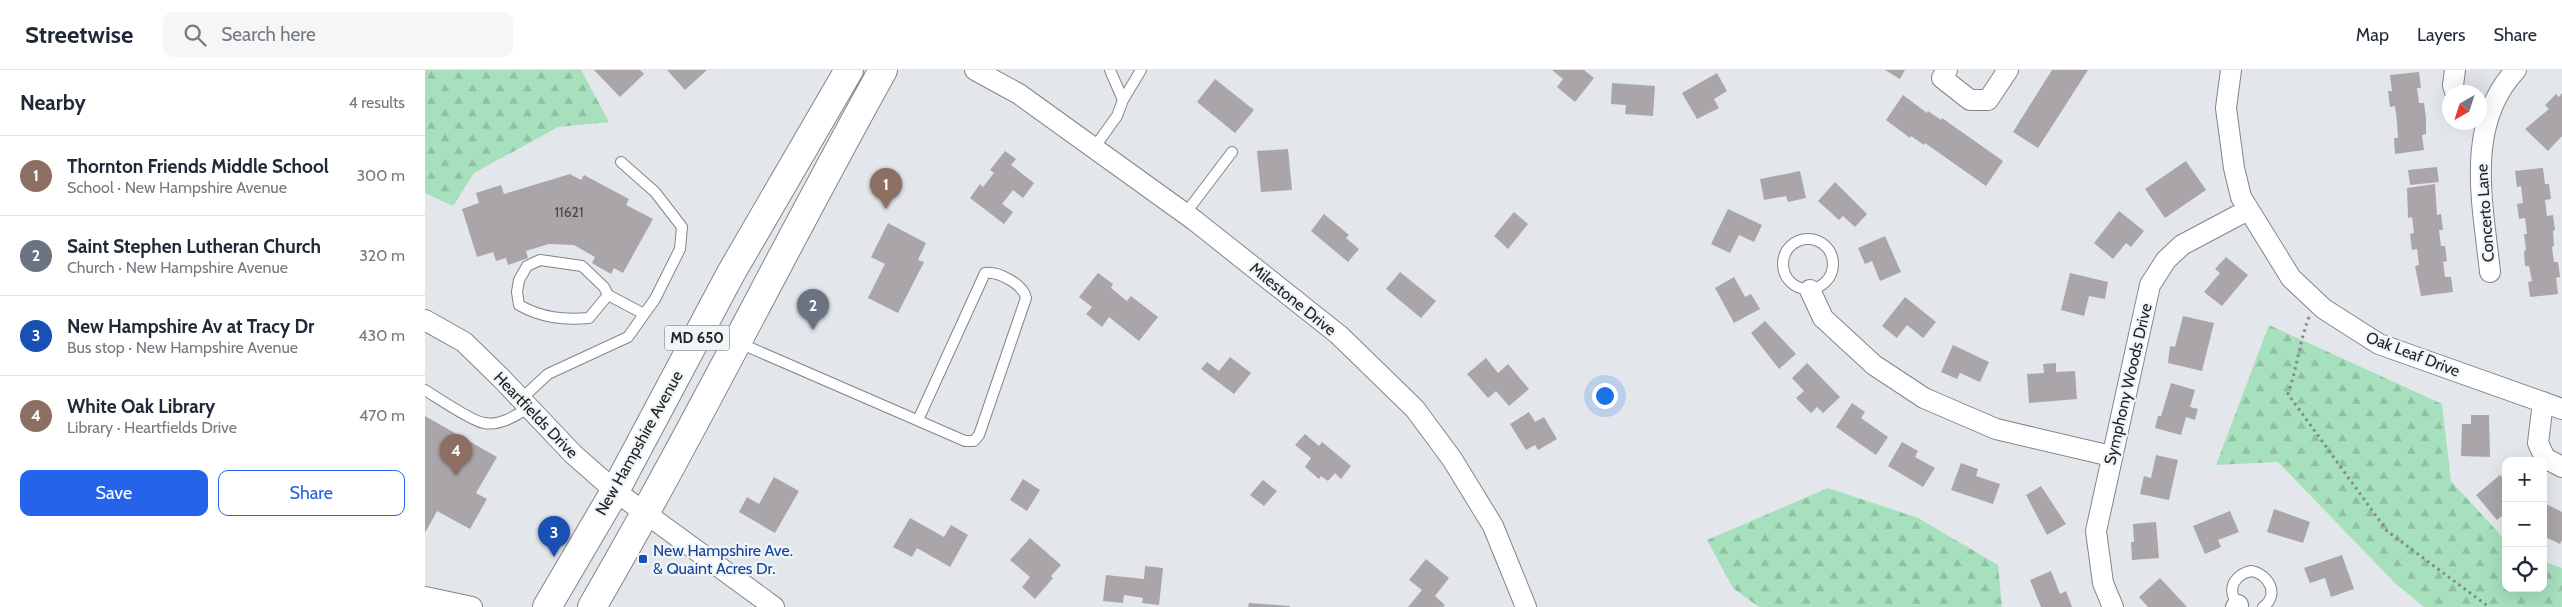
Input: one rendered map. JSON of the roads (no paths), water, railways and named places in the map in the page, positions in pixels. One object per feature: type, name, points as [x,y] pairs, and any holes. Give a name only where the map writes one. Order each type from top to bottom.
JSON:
[{"type":"main road","name":"New Hampshire Avenue","points":[[547,607],[615,491],[731,273],[849,70]]},
{"type":"main road","points":[[853,124],[848,108],[868,70]]},
{"type":"main road","name":"MD 650","points":[[592,607],[646,514],[883,70]]},
{"type":"street","name":"Milestone Drive","points":[[975,70],[1019,94],[1185,214],[1339,335],[1415,409],[1452,458],[1493,526],[1526,607]]},
{"type":"street","points":[[1947,70],[1941,78],[1970,100],[1988,100],[2008,70]]},
{"type":"street","name":"Oak Leaf Drive","points":[[2231,70],[2226,108],[2234,168],[2241,198],[2291,278],[2325,309],[2359,333],[2379,344],[2562,409]]},
{"type":"street","points":[[2453,85],[2455,70]]},
{"type":"street","name":"Concerto Lane","points":[[2487,116],[2508,79],[2516,70]]},
{"type":"street","name":"Concerto Lane","points":[[2482,130],[2479,165],[2490,272]]},
{"type":"street","name":"Symphony Woods Drive","points":[[2113,607],[2103,583],[2097,531],[2111,456],[2150,285],[2166,260],[2182,245],[2248,210]]},
{"type":"street","points":[[1810,290],[1823,318],[1874,365],[1924,398],[1996,429],[2111,456]]},
{"type":"street","name":"Heartfields Drive","points":[[425,320],[464,342],[573,454],[615,491],[774,607]]},
{"type":"street","points":[[2543,402],[2538,443],[2545,458],[2562,467]]},
{"type":"street","points":[[425,597],[472,607]]},
{"type":"lane","points":[[1110,70],[1123,100]]},
{"type":"lane","points":[[1094,148],[1117,116],[1123,100],[1141,70]]},
{"type":"lane","points":[[1185,214],[1232,152]]},
{"type":"lane","points":[[425,390],[483,424],[495,423],[521,413],[524,403],[548,374],[628,338],[655,299],[680,249],[682,227],[655,192],[621,162]]},
{"type":"lane","points":[[1805,239],[1822,243],[1829,250],[1833,262],[1831,276],[1825,283],[1810,290],[1793,285],[1787,278],[1783,262],[1790,247],[1805,239]]},
{"type":"lane","points":[[608,294],[589,318],[567,320],[536,315],[519,305],[517,292],[519,280],[527,266],[540,260],[581,266],[604,287],[608,294],[645,314]]},
{"type":"lane","points":[[737,342],[965,441],[973,441],[979,435],[1026,298],[1025,292],[1019,285],[991,272],[985,272],[919,420]]},
{"type":"lane","points":[[2238,606],[2233,598],[2233,583],[2238,576],[2252,571],[2266,577],[2271,587],[2271,597],[2263,607]]},
{"type":"place","name":"Thornton Friends Middle School","points":[[886,209]]},
{"type":"place","name":"Saint Stephen Lutheran Church","points":[[813,330]]},
{"type":"place","name":"White Oak Library","points":[[456,475]]},
{"type":"place","name":"New Hampshire Av at Tracy Dr","points":[[554,557]]},
{"type":"place","name":"New Hampshire Ave. & Quaint Acres Dr.","points":[[643,559]]}]
